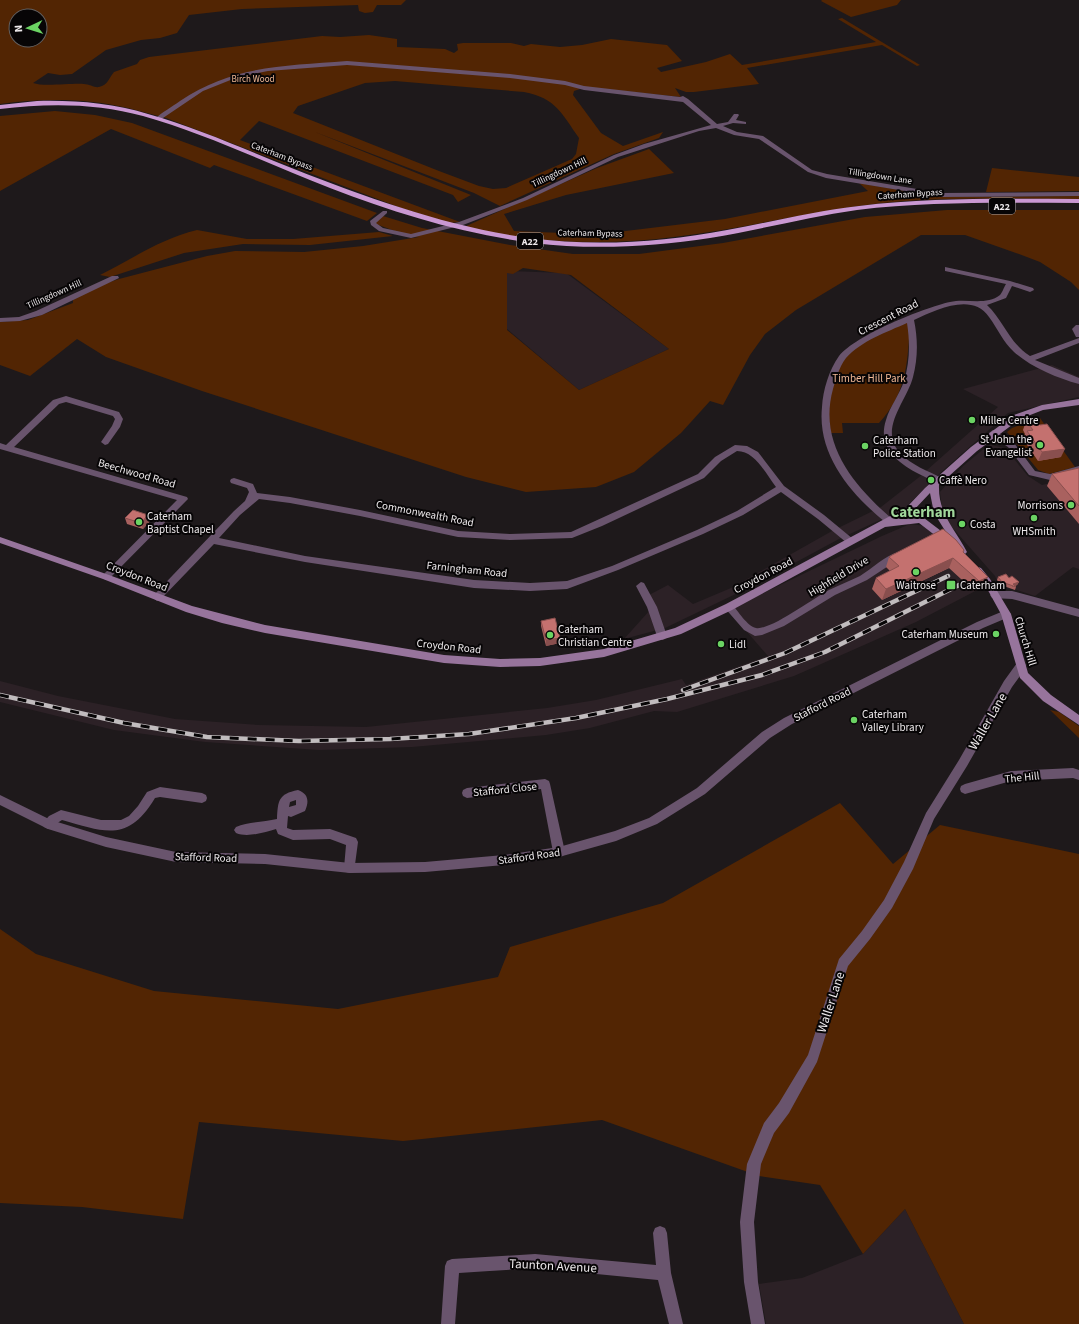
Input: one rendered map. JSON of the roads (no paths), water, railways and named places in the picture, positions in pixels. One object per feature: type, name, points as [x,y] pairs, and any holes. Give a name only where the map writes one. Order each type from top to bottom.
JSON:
[{"type":"highway","name":"Caterham Bypass","points":[[0,106],[30,103],[80,104],[125,110],[158,119],[414,216],[468,230],[531,241],[587,244],[640,243],[702,236],[820,214],[899,204],[964,201],[1079,201]]},
{"type":"highway","name":"Caterham Bypass","points":[[0,111],[43,107],[74,108],[100,111],[140,119],[385,212],[433,228],[488,239],[546,247],[606,250],[672,246],[825,219],[899,209],[957,206],[1079,206]]},
{"type":"main road","name":"Croydon Road","points":[[0,540],[106,577],[188,609],[265,629],[390,651],[471,662],[540,662],[578,658],[604,653],[662,636],[729,607],[912,506],[993,433],[1017,417],[1042,408],[1079,402]]},
{"type":"main road","points":[[937,482],[934,500],[937,511],[968,559]]},
{"type":"main road","points":[[937,511],[925,502],[912,506],[914,517],[931,526],[968,559]]},
{"type":"main road","points":[[922,521],[932,520],[937,511]]},
{"type":"main road","name":"Croydon Road","points":[[885,522],[922,521]]},
{"type":"main road","name":"Church Hill","points":[[968,559],[987,581],[1006,614],[1024,675],[1047,698],[1079,721]]},
{"type":"street","points":[[158,119],[202,90],[236,76],[268,69],[366,63],[510,76],[565,83],[584,88],[685,99],[715,125]]},
{"type":"street","points":[[736,115],[732,121],[744,124]]},
{"type":"street","name":"Tillingdown Hill","points":[[385,212],[373,221],[373,224],[381,230],[411,236],[460,224],[524,199],[616,156],[646,145],[715,125],[730,123],[732,121]]},
{"type":"street","name":"Tillingdown Lane","points":[[715,125],[736,134],[761,137],[810,171],[826,176],[941,195],[1079,194]]},
{"type":"street","points":[[948,269],[1010,283],[1030,290]]},
{"type":"street","name":"Tillingdown Hill","points":[[0,320],[20,319],[39,313],[115,278]]},
{"type":"street","points":[[1010,283],[1003,296],[983,304],[990,312],[1009,342],[1024,359],[1079,381]]},
{"type":"street","name":"Crescent Road","points":[[885,522],[863,499],[842,470],[830,448],[827,433],[826,396],[834,374],[844,356],[882,332],[910,319],[948,305],[969,302],[983,304]]},
{"type":"street","points":[[910,319],[914,335],[912,363],[906,386],[888,424],[888,440],[898,456],[937,482]]},
{"type":"street","points":[[1079,327],[1076,329],[1079,335]]},
{"type":"street","points":[[1028,360],[1079,340]]},
{"type":"street","points":[[4,448],[56,402],[66,399],[116,414],[119,419],[116,427],[105,442]]},
{"type":"street","points":[[993,433],[1011,446],[1032,473],[1048,477],[1079,469]]},
{"type":"street","name":"Beechwood Road","points":[[4,448],[184,499],[106,577]]},
{"type":"street","name":"Commonwealth Road","points":[[249,501],[257,496],[290,500],[458,534],[510,538],[572,535],[600,524],[701,476],[718,459],[735,448],[744,448],[755,454],[781,488]]},
{"type":"street","points":[[157,597],[249,501],[253,492],[250,486],[234,481]]},
{"type":"street","points":[[781,488],[850,541]]},
{"type":"street","name":"Farningham Road","points":[[212,540],[305,559],[474,584],[530,587],[567,585],[615,568],[700,532],[740,513],[781,488]]},
{"type":"street","points":[[931,526],[934,533],[932,540]]},
{"type":"street","name":"Highfield Drive","points":[[729,607],[742,622],[754,632],[762,633],[803,612],[829,594],[859,581],[886,561],[905,552]]},
{"type":"street","points":[[641,586],[652,607],[662,636]]},
{"type":"street","points":[[995,595],[1012,595],[1079,613]]},
{"type":"street","name":"Stafford Road","points":[[0,800],[48,824],[106,842],[176,857],[265,859],[350,868],[425,867],[504,860],[559,852],[616,836],[653,821],[701,791],[766,735],[788,721],[980,624],[1006,614]]},
{"type":"street","name":"Waller Lane","points":[[758,1324],[751,1282],[747,1222],[754,1164],[769,1128],[784,1108],[813,1058],[843,963],[866,935],[888,904],[909,865],[930,816],[963,763],[1004,690],[1021,666]]},
{"type":"street","name":"The Hill","points":[[966,789],[1011,776],[1073,773],[1079,775]]},
{"type":"street","name":"Stafford Close","points":[[466,793],[545,784],[559,852]]},
{"type":"street","points":[[48,824],[53,818],[60,815],[112,827],[129,823],[143,811],[151,795],[160,792],[202,798]]},
{"type":"street","points":[[284,810],[281,823],[282,831],[293,835],[330,834],[352,842],[350,868]]},
{"type":"street","points":[[240,830],[262,828],[281,823]]},
{"type":"street","points":[[660,1233],[664,1273],[676,1324]]},
{"type":"street","name":"Taunton Avenue","points":[[448,1324],[452,1266],[535,1261],[664,1273]]},
{"type":"railway","points":[[683,690],[785,653],[948,576]]},
{"type":"railway","points":[[0,695],[124,723],[207,737],[299,741],[390,739],[469,734],[576,718],[667,699],[762,675],[825,652],[959,585]]},
{"type":"place","name":"Miller Centre","points":[[972,420]]},
{"type":"place","name":"St John the Evangelist","points":[[1040,445]]},
{"type":"place","name":"Caterham Police Station","points":[[865,446]]},
{"type":"place","name":"Caffè Nero","points":[[931,480]]},
{"type":"place","name":"Morrisons","points":[[1071,505]]},
{"type":"place","name":"WHSmith","points":[[1034,518]]},
{"type":"place","name":"Caterham Baptist Chapel","points":[[139,522]]},
{"type":"place","name":"Costa","points":[[962,524]]},
{"type":"place","name":"Waitrose","points":[[916,572]]},
{"type":"place","name":"Caterham","points":[[951,585]]},
{"type":"place","name":"Caterham Museum","points":[[996,634]]},
{"type":"place","name":"Caterham Christian Centre","points":[[550,635]]},
{"type":"place","name":"Lidl","points":[[721,644]]},
{"type":"place","name":"Caterham Valley Library","points":[[854,720]]},
{"type":"district","name":"Caterham","points":[[923,512]]},
{"type":"park label","name":"Birch Wood","points":[[253,79]]},
{"type":"park label","name":"Timber Hill Park","points":[[869,378]]}]
